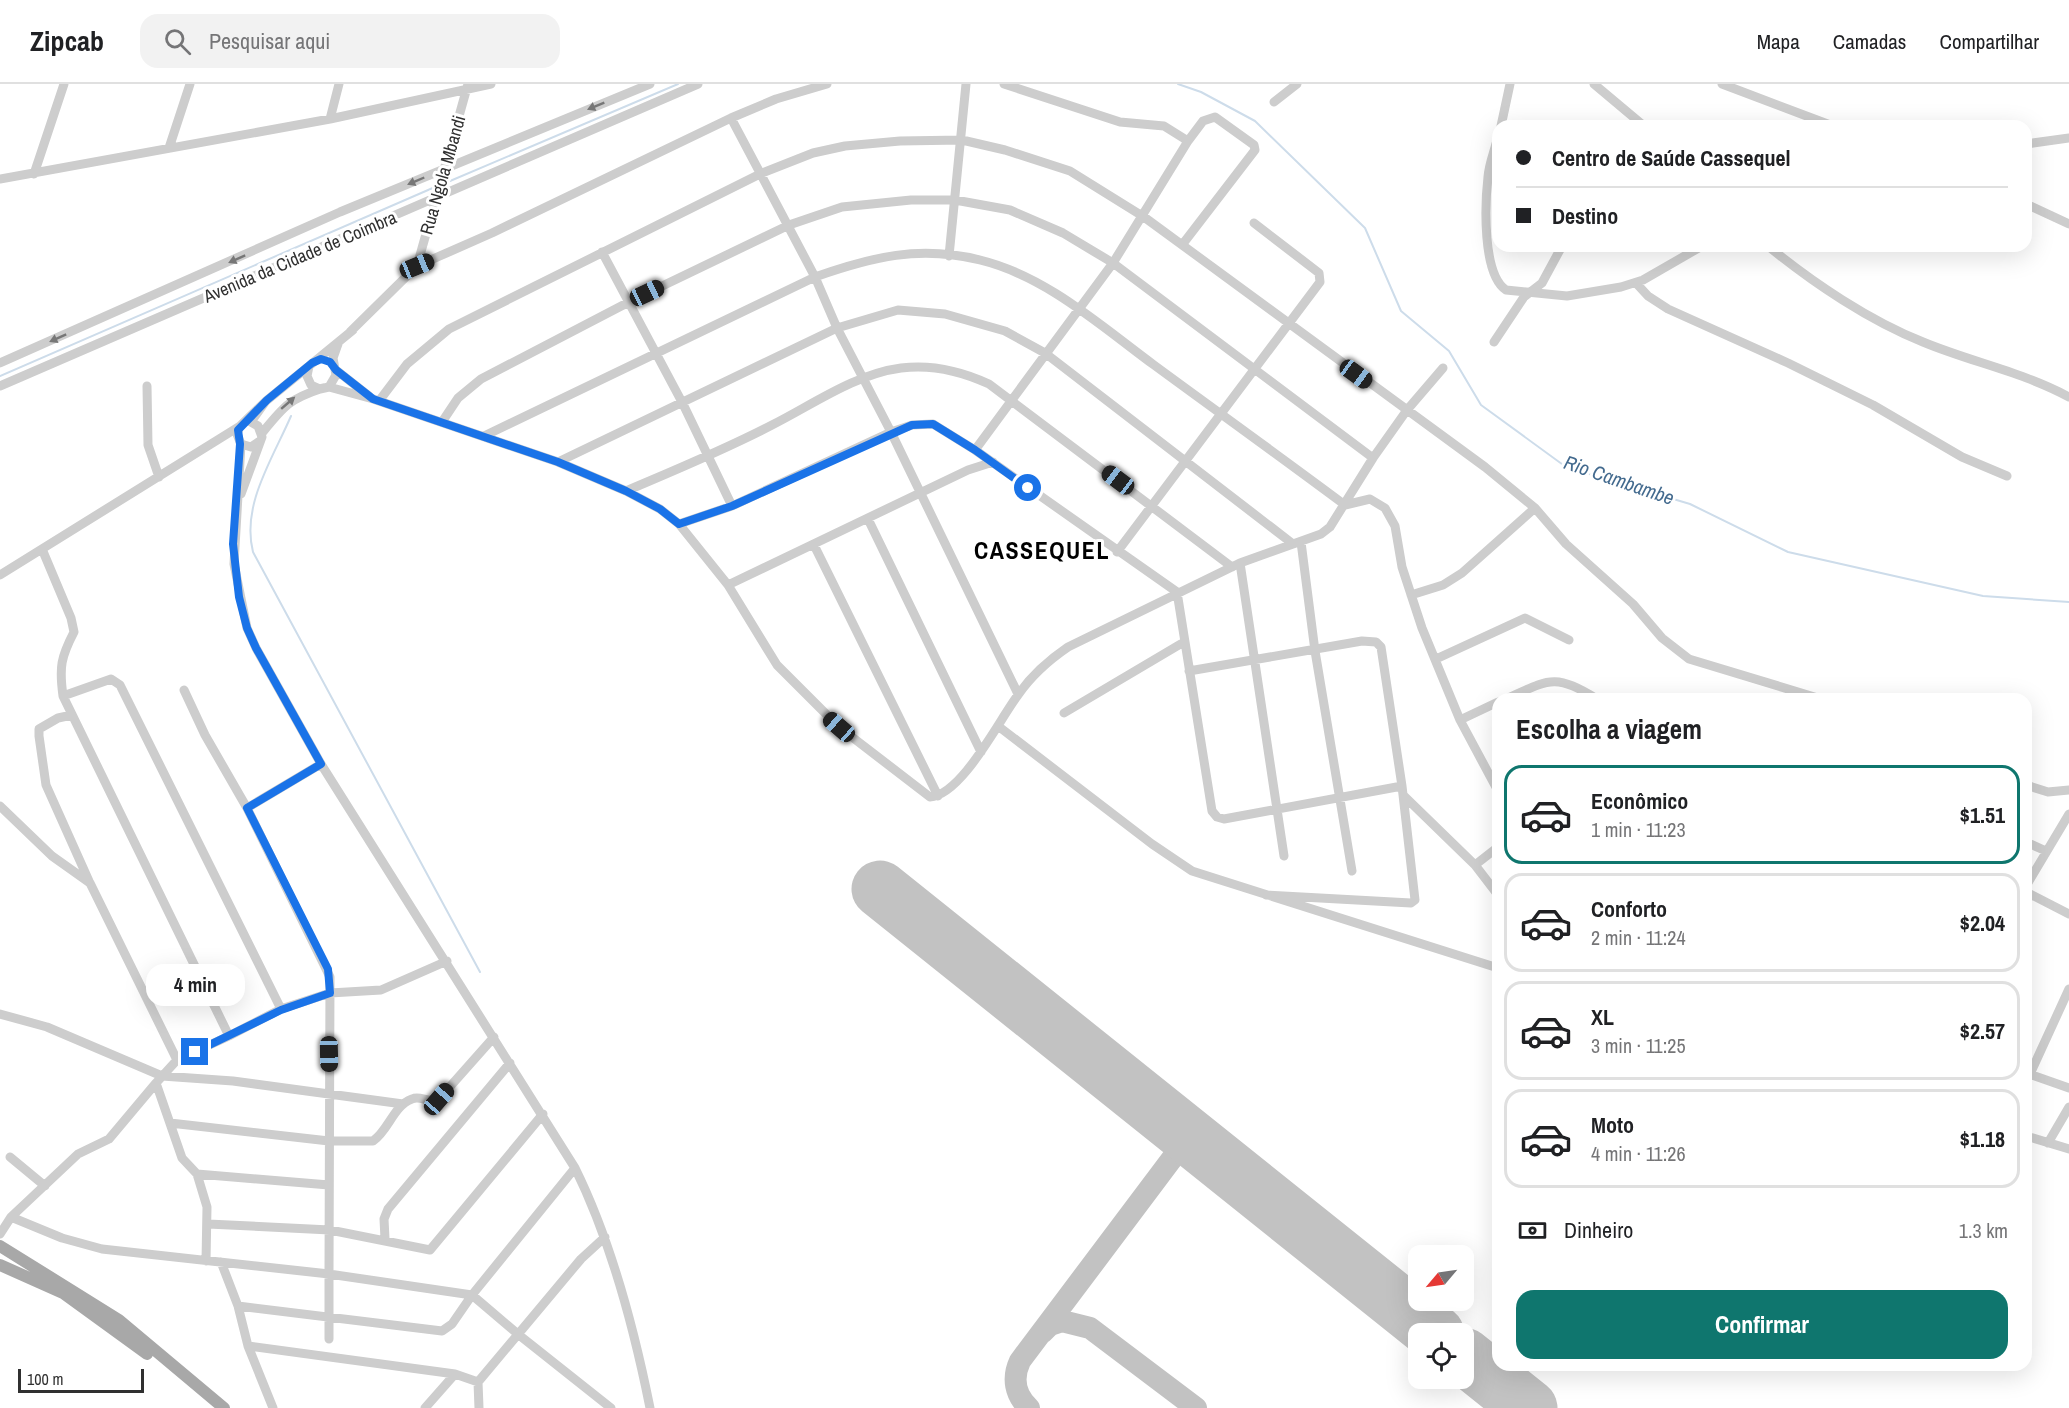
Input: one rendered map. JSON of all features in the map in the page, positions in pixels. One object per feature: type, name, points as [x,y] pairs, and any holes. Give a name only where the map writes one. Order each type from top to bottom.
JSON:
[{"type":"main road","points":[[0,1246],[119,1320],[224,1408]]},
{"type":"main road","points":[[0,1265],[42,1282],[86,1307],[212,1408]]},
{"type":"street","points":[[34,174],[64,84]]},
{"type":"street","points":[[169,148],[190,84]]},
{"type":"street","points":[[330,119],[339,84]]},
{"type":"street","points":[[0,179],[330,119],[467,86],[491,84]]},
{"type":"street","name":"Avenida da Cidade de Coimbra","points":[[0,363],[650,84]]},
{"type":"street","name":"Avenida da Cidade de Coimbra","points":[[0,386],[698,84]]},
{"type":"street","points":[[211,445],[239,441],[251,447],[279,412],[296,397],[327,387],[335,379],[336,346],[417,266],[492,233],[731,118],[776,99],[827,84]]},
{"type":"street","points":[[949,256],[966,84]]},
{"type":"street","points":[[1004,84],[1120,122],[1164,126],[1175,130],[1188,141]]},
{"type":"street","points":[[1274,102],[1297,84]]},
{"type":"street","points":[[1502,120],[1510,84]]},
{"type":"street","points":[[1594,84],[1637,120]]},
{"type":"street","points":[[1722,84],[1817,120]]},
{"type":"street","name":"Rua Ngola Mbandi","points":[[417,266],[467,86]]},
{"type":"street","points":[[975,450],[1113,263],[1188,141],[1203,122],[1215,117],[1253,144],[1255,148],[1182,244]]},
{"type":"street","points":[[731,118],[815,277],[837,328],[891,432],[1018,694]]},
{"type":"street","points":[[2032,143],[2069,138]]},
{"type":"street","points":[[376,400],[407,364],[449,329],[762,173],[813,153],[844,146],[900,141],[962,140],[1005,150],[1070,171],[1144,216],[1485,466],[1535,508],[1566,544],[1633,604],[1674,649],[1689,659],[1801,693]]},
{"type":"street","points":[[1492,161],[1488,178],[1488,249],[1501,286],[1513,292],[1567,296],[1636,283],[1691,252]]},
{"type":"street","points":[[442,422],[458,398],[481,379],[629,302],[789,225],[842,207],[911,200],[955,200],[1010,210],[1063,232],[1113,263],[1373,458]]},
{"type":"street","points":[[2032,207],[2069,224]]},
{"type":"street","points":[[1117,552],[1320,282],[1319,273],[1254,223]]},
{"type":"street","points":[[602,252],[683,404],[732,506]]},
{"type":"street","points":[[1494,342],[1529,292],[1542,284],[1559,252]]},
{"type":"street","points":[[1776,252],[1859,311],[1923,342],[1990,365],[2069,397]]},
{"type":"street","points":[[484,436],[815,277],[870,258],[894,254],[949,256],[980,260],[1029,278],[1079,310],[1345,505],[1370,499],[1385,508],[1395,526],[1397,548],[1411,595],[1460,720],[1492,780]]},
{"type":"street","points":[[1636,283],[1647,297],[1668,309],[1798,367],[1873,405],[1962,458],[2007,476]]},
{"type":"street","points":[[558,462],[683,404],[837,328],[898,310],[929,312],[1005,331],[1045,353],[1297,543],[1353,871]]},
{"type":"street","points":[[0,575],[240,426],[267,400],[353,330]]},
{"type":"street","points":[[311,365],[326,360],[376,400]]},
{"type":"street","points":[[311,365],[307,376],[311,385],[376,400],[558,462],[626,491],[660,509],[679,524],[728,585],[777,665],[813,704],[930,797],[947,792],[981,752],[1018,694],[1046,664],[1068,647],[1177,592],[1236,565],[1321,534],[1330,527],[1373,458],[1407,410],[1443,368]]},
{"type":"street","points":[[626,491],[707,457],[863,379],[900,368],[936,368],[966,374],[989,384],[1236,565],[1255,661],[1275,809],[1284,856]]},
{"type":"street","points":[[147,386],[148,445],[159,477]]},
{"type":"street","points":[[233,544],[242,491],[261,437],[258,426],[251,422],[267,400]]},
{"type":"street","points":[[679,524],[732,506],[891,432],[912,425],[933,424],[993,462],[1117,552],[1177,592],[1212,811],[1216,817],[1224,819],[1275,809],[1403,791]]},
{"type":"street","points":[[240,426],[233,544],[239,597],[247,628],[321,764],[495,1037],[575,1168],[605,1237],[650,1408]]},
{"type":"street","points":[[728,585],[920,495],[968,470],[993,462]]},
{"type":"street","points":[[1411,595],[1443,585],[1462,573],[1535,508]]},
{"type":"street","points":[[868,519],[981,752]]},
{"type":"street","points":[[814,545],[938,796]]},
{"type":"street","points":[[42,549],[71,618],[74,632],[66,643],[61,662],[63,696],[229,1036]]},
{"type":"street","points":[[1436,659],[1525,618],[1569,640]]},
{"type":"street","points":[[1189,671],[1315,651],[1362,641],[1376,642],[1381,647],[1403,791],[1416,898],[1413,902],[1266,895]]},
{"type":"street","points":[[1064,713],[1184,642]]},
{"type":"street","points":[[63,696],[111,679],[120,685],[281,1010]]},
{"type":"street","points":[[1523,693],[1557,680],[1571,683],[1587,693]]},
{"type":"street","points":[[184,690],[205,735],[247,808],[328,969],[330,993],[329,1339]]},
{"type":"street","points":[[1460,720],[1492,705]]},
{"type":"street","points":[[72,716],[57,718],[39,729],[42,764],[55,809],[177,1060]]},
{"type":"street","points":[[998,726],[1152,844],[1192,871],[1492,966]]},
{"type":"street","points":[[247,808],[321,764]]},
{"type":"street","points":[[2032,787],[2048,792],[2069,790]]},
{"type":"street","points":[[1403,791],[1475,865],[1492,887]]},
{"type":"street","points":[[0,806],[52,856],[90,883]]},
{"type":"street","points":[[2032,876],[2069,814]]},
{"type":"street","points":[[2032,845],[2046,851]]},
{"type":"street","points":[[1475,865],[1492,852]]},
{"type":"street","points":[[2032,895],[2069,914]]},
{"type":"street","points":[[0,1234],[11,1217],[78,1154],[109,1139],[177,1060],[281,1010],[330,993],[381,990],[447,961]]},
{"type":"street","points":[[2032,1065],[2069,989]]},
{"type":"street","points":[[0,1014],[47,1027],[159,1079],[330,1093],[403,1104]]},
{"type":"street","points":[[170,1123],[328,1141],[376,1139],[403,1104],[417,1097],[428,1102],[439,1099],[495,1037]]},
{"type":"street","points":[[385,1239],[384,1220],[388,1209],[510,1063]]},
{"type":"street","points":[[2032,1074],[2069,1088]]},
{"type":"street","points":[[159,1079],[182,1158],[197,1174],[207,1207],[206,1261]]},
{"type":"street","points":[[2048,1143],[2069,1107]]},
{"type":"street","points":[[208,1224],[330,1230],[385,1239],[426,1249],[435,1246],[543,1114]]},
{"type":"street","points":[[2032,1138],[2069,1149]]},
{"type":"street","points":[[10,1157],[45,1186]]},
{"type":"street","points":[[237,1306],[442,1331],[452,1324],[472,1294],[575,1168]]},
{"type":"street","points":[[197,1174],[329,1185]]},
{"type":"street","points":[[11,1217],[96,1248],[329,1274],[472,1294],[519,1335],[611,1408]]},
{"type":"street","points":[[479,1408],[478,1382],[581,1259],[605,1237]]},
{"type":"street","points":[[221,1262],[248,1346],[273,1408]]},
{"type":"street","points":[[248,1346],[455,1374],[478,1382]]},
{"type":"street","points":[[425,1408],[455,1374]]},
{"type":"waterway","points":[[443,184],[678,84]]},
{"type":"waterway","name":"Rio Cambambe","points":[[1178,84],[1201,92],[1255,121],[1365,228],[1401,311],[1449,351],[1481,405],[1566,467],[1690,504],[1788,552],[1983,596],[2069,602]]},
{"type":"waterway","points":[[0,376],[435,187]]},
{"type":"waterway","points":[[291,416],[255,499],[250,534],[253,552],[480,972]]},
{"type":"taxiway","points":[[1029,1408],[1021,1398],[1016,1386],[1016,1374],[1020,1361],[1189,1136]]},
{"type":"taxiway","points":[[1043,1332],[1050,1325],[1062,1321],[1090,1328],[1196,1408]]},
{"type":"runway","points":[[880,889],[1422,1323]]},
{"type":"runway","points":[[1474,1364],[1529,1408]]},
{"type":"district","name":"CASSEQUEL","points":[[1042,551]]},
{"type":"route","points":[[195,1052],[281,1010],[330,993],[328,969],[247,808],[321,764],[247,628],[239,597],[233,544],[240,444],[237,438],[238,430],[267,400],[316,360],[330,362],[336,370],[373,399],[558,462],[626,491],[660,509],[679,524],[732,506],[891,432],[912,425],[933,424],[975,450],[1028,488]]}]
